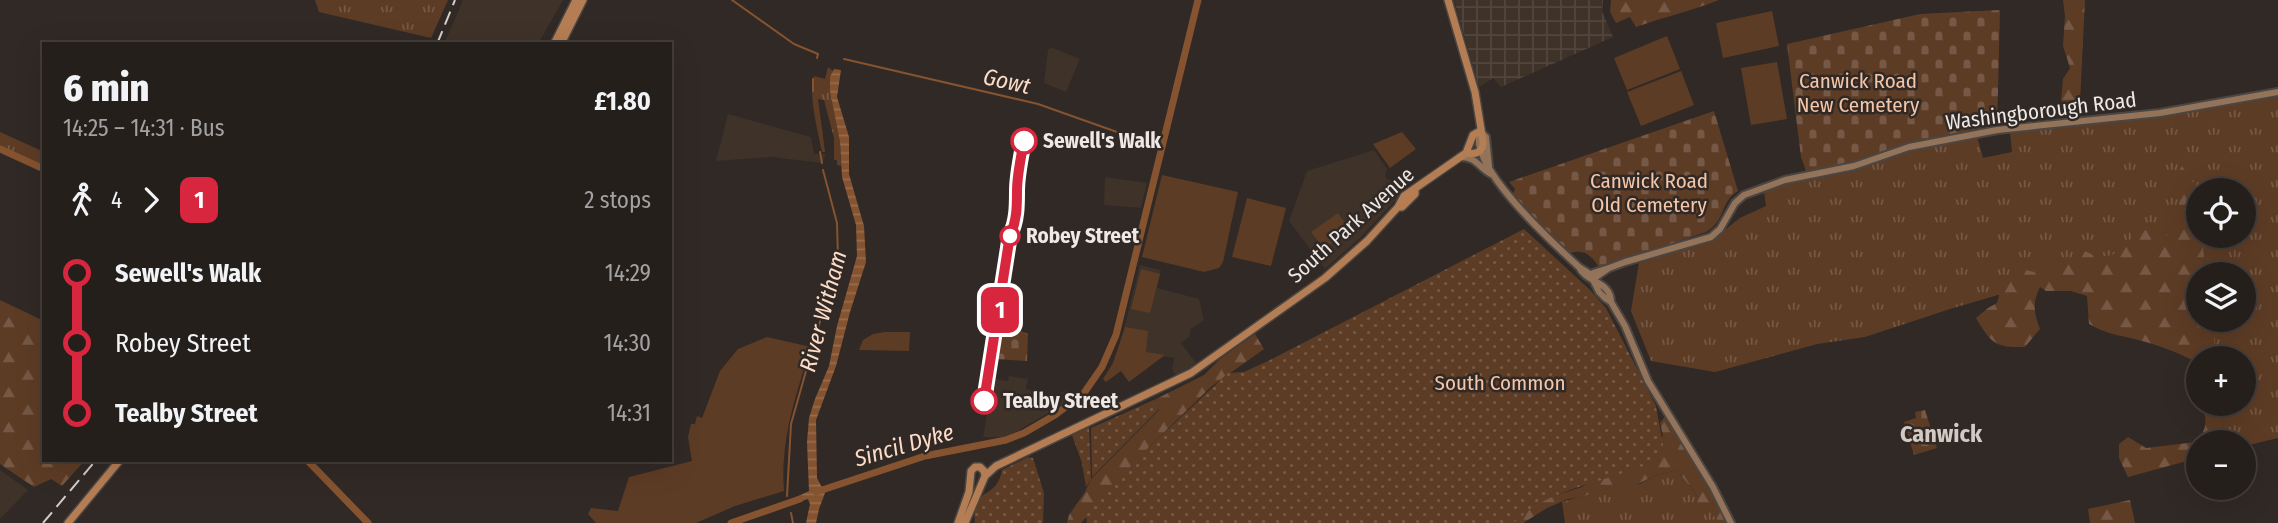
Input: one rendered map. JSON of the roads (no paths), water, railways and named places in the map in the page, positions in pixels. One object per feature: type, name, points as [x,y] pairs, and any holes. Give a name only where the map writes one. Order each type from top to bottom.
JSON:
[{"type":"main road","points":[[555,42],[576,0]]},
{"type":"main road","points":[[562,42],[583,0]]},
{"type":"main road","points":[[1448,0],[1475,92],[1485,162],[1528,217],[1587,278],[1592,279],[1599,292],[1611,302],[1625,326],[1644,373],[1713,487],[1731,523]]},
{"type":"main road","name":"Washingborough Road","points":[[1592,279],[1593,273],[1711,237],[1720,229],[1735,203],[1744,195],[1785,180],[1853,166],[1909,147],[1997,130],[2161,113],[2278,92]]},
{"type":"main road","points":[[1463,155],[1474,135],[1480,131]]},
{"type":"main road","points":[[1463,155],[1483,151]]},
{"type":"main road","points":[[1463,155],[1474,159],[1493,175]]},
{"type":"main road","name":"South Park Avenue","points":[[984,474],[1191,373],[1325,278],[1367,241],[1398,207],[1402,198],[1463,155]]},
{"type":"main road","points":[[68,523],[118,462]]},
{"type":"main road","points":[[958,523],[969,492],[973,468],[984,474]]},
{"type":"main road","points":[[970,477],[977,482],[984,474]]},
{"type":"main road","points":[[965,523],[984,474]]},
{"type":"waterway","points":[[732,0],[794,44],[818,54],[817,58]]},
{"type":"waterway","name":"Sincil Dyke","points":[[816,492],[925,456],[1006,440],[1055,415],[1084,393],[1102,367],[1116,335],[1198,0]]},
{"type":"waterway","name":"Gowt","points":[[844,59],[1038,104],[1148,143],[1164,139]]},
{"type":"waterway","points":[[813,79],[813,91]]},
{"type":"waterway","points":[[0,149],[42,168]]},
{"type":"waterway","points":[[820,152],[822,163]]},
{"type":"waterway","name":"River Witham","points":[[787,496],[791,424],[838,258],[837,223],[823,170]]},
{"type":"waterway","points":[[309,462],[368,523]]},
{"type":"waterway","points":[[731,523],[800,499]]},
{"type":"waterway","points":[[791,513],[793,523]]},
{"type":"railway","points":[[438,42],[455,0]]},
{"type":"railway","points":[[43,523],[94,462]]},
{"type":"place","name":"Sewell's Walk","points":[[1024,141]]},
{"type":"place","name":"Robey Street","points":[[1010,236]]},
{"type":"place","name":"Tealby Street","points":[[984,401]]},
{"type":"district","name":"Canwick","points":[[1941,434]]},
{"type":"park label","name":"Canwick Road New Cemetery","points":[[1858,93]]},
{"type":"park label","name":"Canwick Road Old Cemetery","points":[[1649,193]]},
{"type":"park label","name":"South Common","points":[[1500,383]]}]
